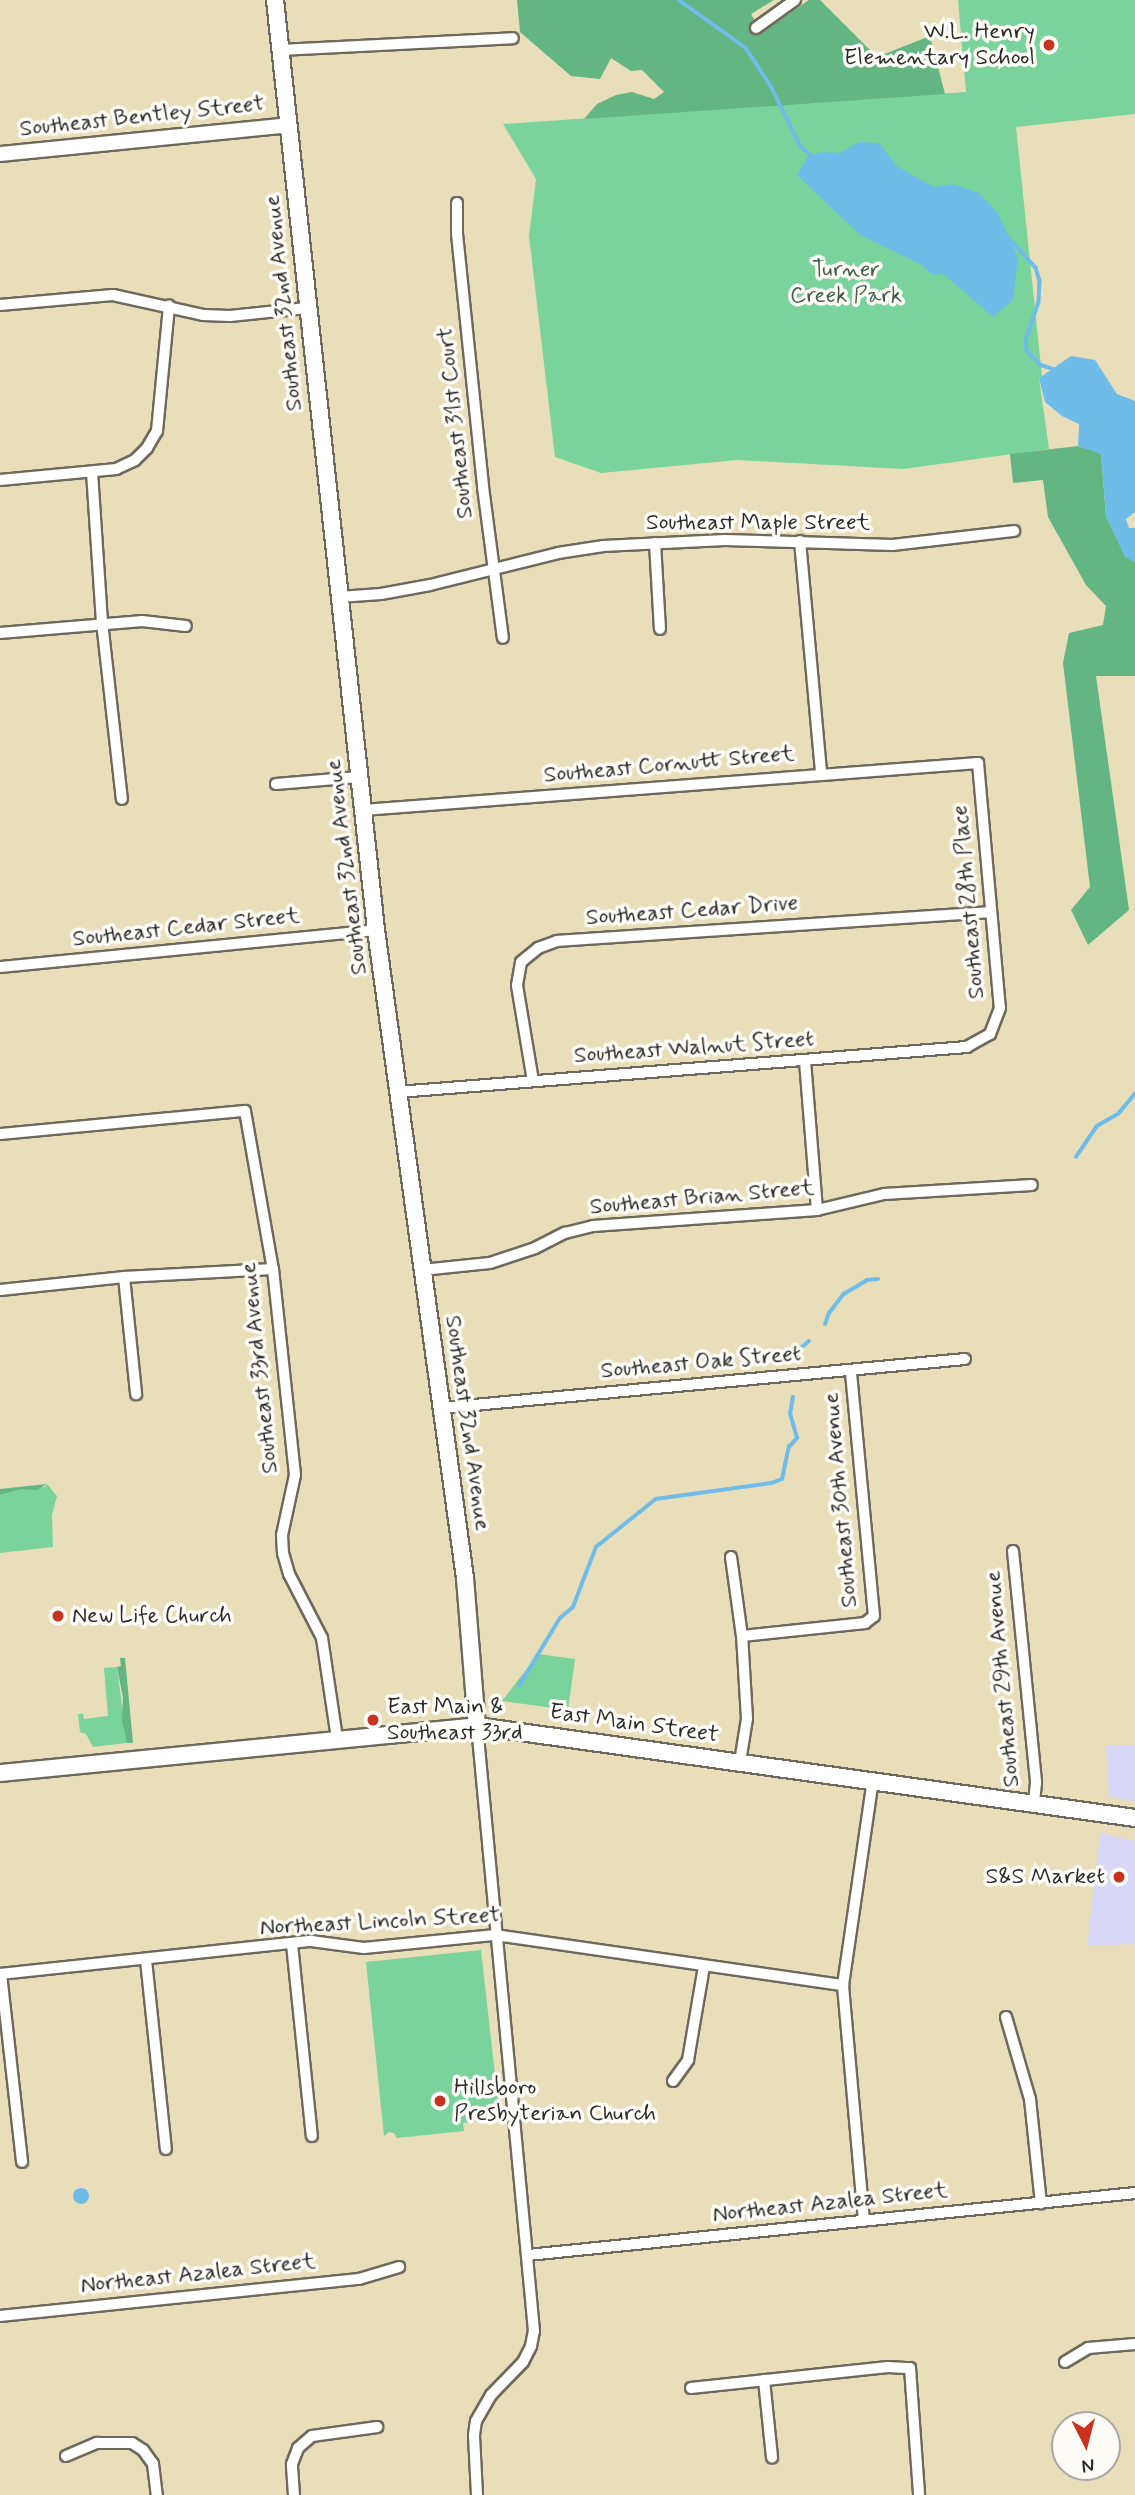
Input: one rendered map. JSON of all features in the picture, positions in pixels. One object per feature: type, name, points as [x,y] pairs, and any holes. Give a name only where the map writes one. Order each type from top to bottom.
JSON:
[{"type":"main road","name":"Southeast 32nd Avenue","points":[[275,0],[376,930],[465,1578],[477,1726]]},
{"type":"main road","name":"East Main Street","points":[[0,1773],[477,1726],[1135,1818]]},
{"type":"street","points":[[756,28],[795,0]]},
{"type":"street","points":[[280,50],[513,38]]},
{"type":"street","name":"Southeast Bentley Street","points":[[0,154],[289,125]]},
{"type":"street","name":"Southeast 31st Court","points":[[457,204],[457,234],[493,569],[503,638]]},
{"type":"street","points":[[0,305],[113,295],[203,315],[230,316],[307,308]]},
{"type":"street","points":[[0,480],[116,469],[135,460],[158,431],[169,306]]},
{"type":"street","points":[[92,472],[102,622],[122,799]]},
{"type":"street","name":"Southeast Maple Street","points":[[339,597],[430,585],[558,553],[655,543],[800,541],[893,545],[1014,531]]},
{"type":"street","points":[[800,541],[821,774]]},
{"type":"street","points":[[655,543],[660,629]]},
{"type":"street","points":[[0,633],[102,622],[142,621],[186,626]]},
{"type":"street","name":"Southeast Cornutt Street","points":[[363,810],[978,763]]},
{"type":"street","name":"Southeast 28th Place","points":[[978,763],[1000,1008],[990,1034]]},
{"type":"street","points":[[276,784],[359,777]]},
{"type":"street","name":"Southeast Cedar Drive","points":[[533,1081],[517,985],[521,962],[538,948],[557,941],[991,912]]},
{"type":"street","name":"Southeast Cedar Street","points":[[0,967],[376,930]]},
{"type":"street","name":"Southeast Walnut Street","points":[[398,1092],[967,1047],[990,1034]]},
{"type":"street","points":[[805,1061],[817,1210]]},
{"type":"street","name":"Southeast 33rd Avenue","points":[[0,1134],[245,1111],[273,1269],[295,1475],[282,1535],[283,1553],[293,1584],[322,1639],[337,1738]]},
{"type":"street","name":"Southeast Brian Street","points":[[422,1270],[490,1262],[535,1248],[565,1233],[593,1226],[817,1210],[884,1194],[1031,1185]]},
{"type":"street","points":[[0,1290],[124,1277],[273,1269]]},
{"type":"street","points":[[124,1277],[136,1394]]},
{"type":"street","name":"Southeast Oak Street","points":[[442,1408],[965,1359]]},
{"type":"street","name":"Southeast 30th Avenue","points":[[742,1636],[865,1623],[874,1616],[851,1371]]},
{"type":"street","name":"Southeast 29th Avenue","points":[[1013,1551],[1036,1783],[1034,1803]]},
{"type":"street","points":[[731,1557],[742,1636],[747,1719],[740,1762]]},
{"type":"street","points":[[477,1726],[534,2334],[523,2362],[491,2395],[476,2421],[474,2435],[477,2495]]},
{"type":"street","points":[[864,2221],[843,1984],[873,1780]]},
{"type":"street","name":"Northeast Lincoln Street","points":[[0,1974],[311,1941],[364,1948],[495,1935],[843,1984]]},
{"type":"street","points":[[292,1944],[312,2136]]},
{"type":"street","points":[[146,1960],[166,2149]]},
{"type":"street","points":[[673,2081],[688,2060],[704,1966]]},
{"type":"street","points":[[0,1974],[22,2162]]},
{"type":"street","points":[[1006,2017],[1030,2099],[1041,2203]]},
{"type":"street","name":"Northeast Azalea Street","points":[[528,2255],[1135,2193]]},
{"type":"street","name":"Northeast Azalea Street","points":[[0,2316],[359,2279],[399,2267]]},
{"type":"street","points":[[1065,2362],[1088,2348],[1135,2344]]},
{"type":"street","points":[[691,2388],[888,2367],[910,2368],[919,2495]]},
{"type":"street","points":[[764,2380],[772,2458]]},
{"type":"street","points":[[294,2495],[292,2464],[298,2448],[312,2436],[377,2427]]},
{"type":"street","points":[[66,2456],[97,2443],[131,2443],[143,2450],[153,2464],[157,2495]]},
{"type":"shaded area","points":[[1135,1745],[1135,1801],[1109,1797],[1106,1746]]},
{"type":"shaded area","points":[[1100,1833],[1135,1841],[1135,1944],[1087,1946]]},
{"type":"green space","points":[[517,0],[774,0],[751,14],[762,33],[809,0],[820,0],[877,57],[930,36],[945,94],[584,119],[597,104],[616,95],[632,92],[654,99],[664,92],[642,70],[631,71],[611,58],[600,79],[571,76],[520,32]]},
{"type":"green space","name":"Turner Creek Park","points":[[958,0],[1135,0],[1135,114],[1016,127],[1042,376],[1039,378],[1049,449],[903,469],[737,460],[601,473],[555,457],[529,236],[536,179],[503,124],[966,92]]},
{"type":"green space","points":[[1078,446],[1101,453],[1106,516],[1125,556],[1135,562],[1135,676],[1096,676],[1129,910],[1088,945],[1071,910],[1090,887],[1063,663],[1069,633],[1103,625],[1106,606],[1086,585],[1048,517],[1043,480],[1013,483],[1010,454]]},
{"type":"green space","points":[[47,1484],[57,1496],[52,1515],[53,1547],[0,1553],[0,1495],[45,1487]]},
{"type":"green space","points":[[47,1484],[37,1490],[22,1489],[0,1495],[0,1489]]},
{"type":"green space","points":[[538,1654],[575,1659],[568,1710],[502,1701]]},
{"type":"green space","points":[[120,1658],[125,1658],[133,1743],[127,1743],[122,1720],[123,1698],[117,1667],[121,1666]]},
{"type":"green space","points":[[117,1667],[127,1743],[93,1747],[86,1734],[80,1732],[78,1714],[83,1714],[84,1719],[108,1716],[104,1668]]},
{"type":"green space","points":[[481,1950],[500,2119],[463,2123],[464,2131],[397,2138],[394,2133],[389,2132],[384,2136],[366,1962]]},
{"type":"water","points":[[859,142],[879,143],[898,167],[934,187],[953,184],[979,193],[998,213],[1018,258],[1013,300],[993,317],[947,277],[860,235],[797,175],[808,156],[823,152],[840,153]]},
{"type":"water","points":[[1071,356],[1095,360],[1117,394],[1135,401],[1135,512],[1126,519],[1129,528],[1135,528],[1135,562],[1125,557],[1106,516],[1101,454],[1078,446],[1079,424],[1062,416],[1045,402],[1039,378]]},
{"type":"water","points":[[81,2188],[87,2190],[87,2202],[81,2204],[75,2202],[73,2196],[75,2190]]},
{"type":"waterway","points":[[679,0],[746,48],[771,86],[800,145],[812,157]]},
{"type":"waterway","points":[[1008,237],[1036,268],[1040,281],[1039,302],[1026,341],[1027,351],[1041,365],[1056,370]]},
{"type":"waterway","points":[[925,265],[934,273],[939,272]]},
{"type":"waterway","points":[[1076,1157],[1097,1126],[1118,1114],[1135,1094]]},
{"type":"waterway","points":[[825,1324],[829,1313],[844,1294],[867,1280],[878,1279]]},
{"type":"waterway","points":[[793,1355],[809,1341]]},
{"type":"waterway","points":[[519,1686],[560,1618],[573,1607],[596,1547],[656,1499],[772,1483],[782,1479],[789,1447],[797,1438],[790,1414],[793,1397]]},
{"type":"place","name":"W.L. Henry Elementary School","points":[[1049,45]]},
{"type":"place","name":"New Life Church","points":[[58,1616]]},
{"type":"place","name":"East Main & Southeast 33rd","points":[[373,1720]]},
{"type":"place","name":"S&S Market","points":[[1119,1877]]},
{"type":"place","name":"Hillsboro Presbyterian Church","points":[[440,2101]]}]
